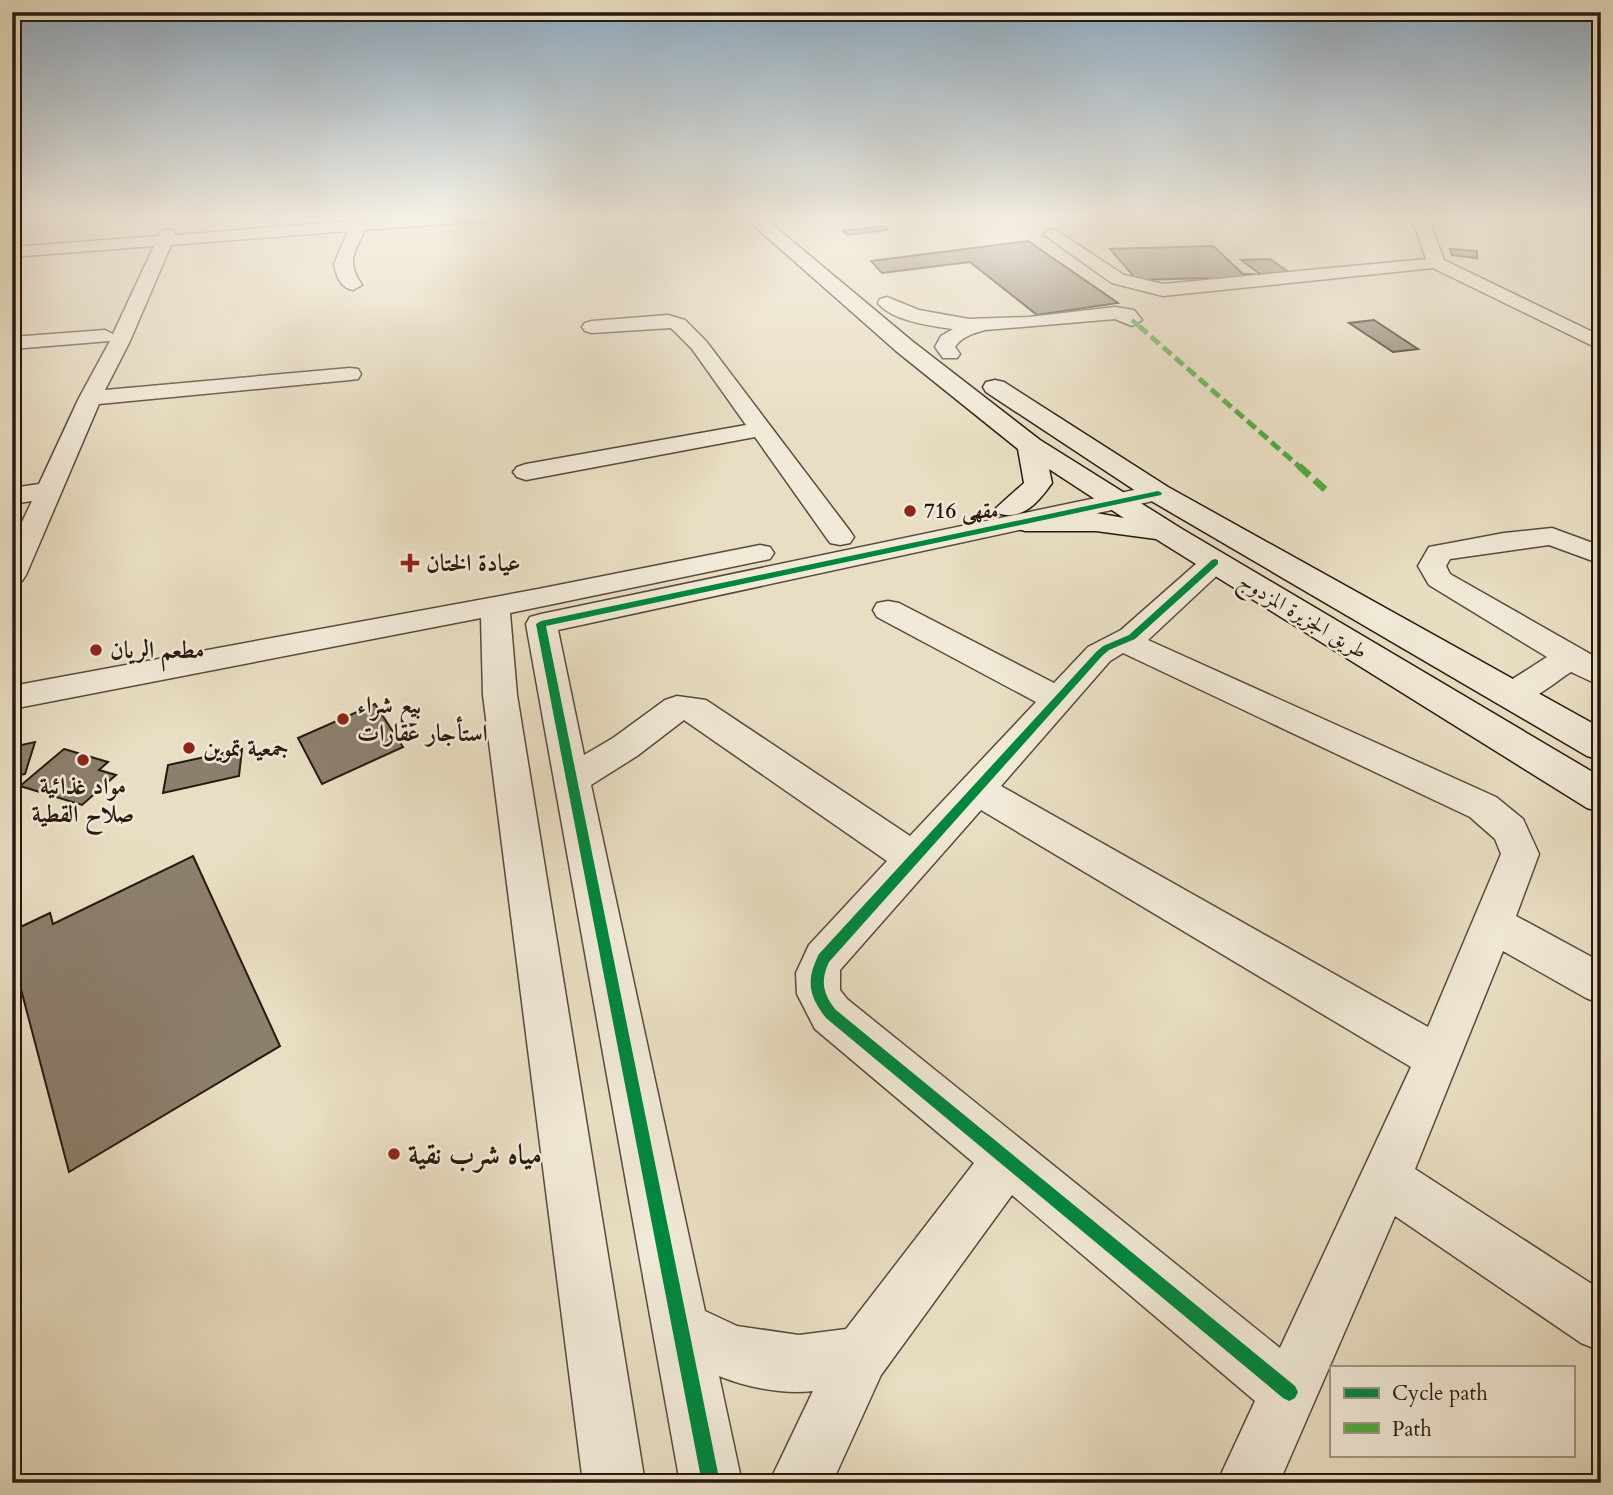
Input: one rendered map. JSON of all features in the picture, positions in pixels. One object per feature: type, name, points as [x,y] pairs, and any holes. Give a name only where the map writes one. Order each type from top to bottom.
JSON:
[{"type":"main road","name":"طريق الجزيرة المزدوج","points":[[832,285],[904,346],[1031,446],[1127,491],[1512,695],[1601,747]]},
{"type":"main road","name":"طريق الجزيرة المزدوج","points":[[865,285],[1127,491],[1171,535],[1601,797]]},
{"type":"main road","points":[[1031,446],[1038,483],[1017,515],[1096,522],[1171,535]]},
{"type":"street","points":[[12,528],[105,336],[133,285]]},
{"type":"street","points":[[12,575],[31,493],[90,398],[139,285]]},
{"type":"street","points":[[1142,285],[1163,290],[1216,285]]},
{"type":"street","points":[[1480,285],[1601,344]]},
{"type":"street","points":[[887,303],[919,318],[957,324],[988,324],[1115,313],[1127,314],[1132,320]]},
{"type":"street","points":[[592,327],[661,320],[678,324],[699,345],[840,537]]},
{"type":"street","points":[[950,354],[945,347],[955,333],[988,324]]},
{"type":"street","points":[[12,343],[105,336]]},
{"type":"street","points":[[90,398],[350,374]]},
{"type":"street","points":[[526,472],[760,429]]},
{"type":"street","points":[[12,722],[518,615],[1127,491]]},
{"type":"street","points":[[12,698],[518,615],[840,537],[1017,515]]},
{"type":"street","points":[[1601,556],[1552,536],[1439,553],[1432,566],[1439,579],[1601,675]]},
{"type":"street","points":[[1214,562],[1124,642],[1105,648],[1058,699],[824,958],[817,970],[817,995],[831,1014],[1289,1392]]},
{"type":"street","points":[[888,610],[1058,699]]},
{"type":"street","points":[[518,615],[572,779],[710,1483]]},
{"type":"street","points":[[518,615],[500,695],[614,1483]]},
{"type":"street","points":[[1124,642],[1483,807],[1510,830],[1520,854],[1386,1179],[1248,1483]]},
{"type":"street","points":[[1512,695],[1569,658]]},
{"type":"street","points":[[572,779],[625,747],[677,708],[686,706],[694,708],[914,859]]},
{"type":"street","points":[[977,790],[1437,1057]]},
{"type":"street","points":[[1493,924],[1601,984]]},
{"type":"street","points":[[800,1483],[861,1355],[1007,1160]]},
{"type":"street","points":[[1386,1179],[1601,1323]]},
{"type":"street","points":[[682,1330],[735,1354],[799,1364],[861,1355]]},
{"type":"building","points":[[999,285],[1092,285],[1118,303],[1037,315]]},
{"type":"building","points":[[1374,320],[1418,349],[1393,352],[1349,323]]},
{"type":"building","points":[[375,704],[403,747],[322,784],[298,738]]},
{"type":"building","points":[[35,742],[25,774],[12,777],[12,747]]},
{"type":"building","points":[[64,749],[108,762],[99,770],[116,775],[82,805],[20,786]]},
{"type":"building","points":[[242,749],[239,776],[163,793],[168,765]]},
{"type":"building","points":[[193,856],[280,1046],[69,1172],[12,955],[12,931],[50,913],[53,924]]},
{"type":"marked path","points":[[1132,320],[1328,492]]},
{"type":"cycle path","points":[[711,1483],[541,624],[1158,493]]},
{"type":"cycle path","points":[[1215,562],[1132,637],[1106,648],[1099,654],[824,958],[818,973],[817,987],[821,1001],[831,1014],[1289,1392]]},
{"type":"place","name":"مقهى 716","points":[[910,511]]},
{"type":"place","name":"عيادة الختان","points":[[410,563]]},
{"type":"place","name":"مطعم الريان","points":[[96,650]]},
{"type":"place","name":"بيع شراء استأجار عقارات","points":[[343,719]]},
{"type":"place","name":"جمعية تموين","points":[[189,748]]},
{"type":"place","name":"مواد غذائية صلاح القطية","points":[[83,760]]},
{"type":"place","name":"مياه شرب نقية","points":[[394,1154]]}]
